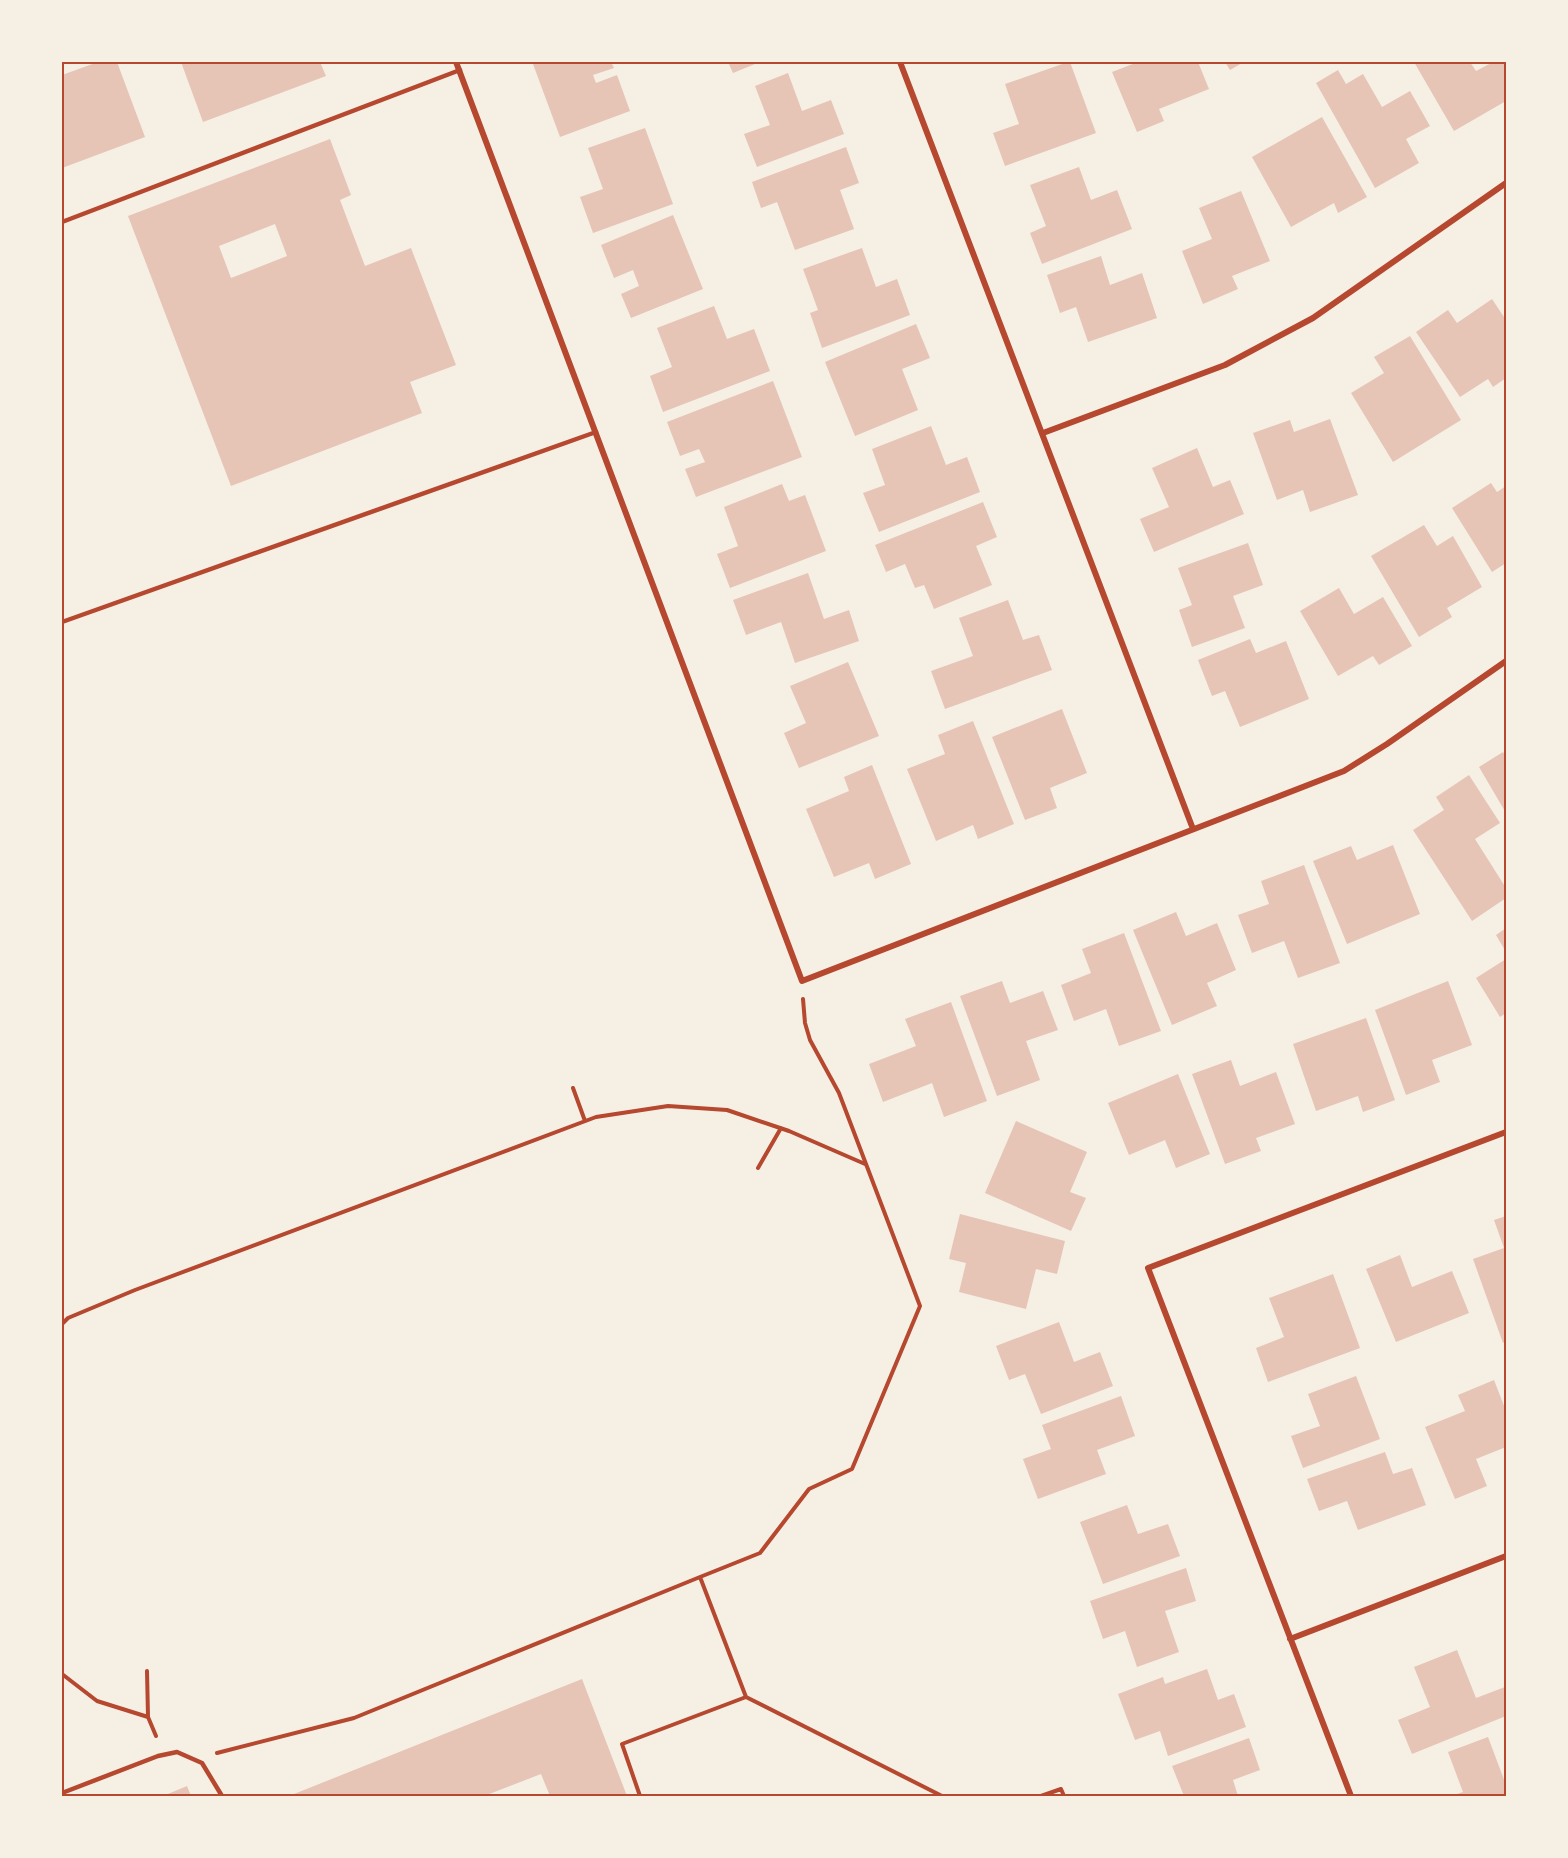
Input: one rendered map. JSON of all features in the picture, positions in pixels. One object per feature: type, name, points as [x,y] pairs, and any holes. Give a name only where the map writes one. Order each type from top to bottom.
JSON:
[{"type":"street","points":[[456,62],[802,981],[1344,771],[1387,744],[1506,661]]},
{"type":"street","points":[[900,62],[1193,829]]},
{"type":"street","points":[[1043,433],[1225,365],[1313,318],[1506,183]]},
{"type":"street","points":[[1351,1797],[1148,1268],[1506,1132]]},
{"type":"street","points":[[1290,1640],[1506,1556]]},
{"type":"lane","points":[[62,222],[460,70]]},
{"type":"lane","points":[[62,622],[596,432]]},
{"type":"lane","points":[[62,1793],[158,1756],[177,1752],[202,1763],[222,1797]]},
{"type":"path","points":[[190,1758],[354,1718],[760,1553],[809,1489],[852,1469],[920,1306],[839,1093],[810,1040],[805,1023],[802,981]]},
{"type":"path","points":[[573,1088],[585,1121]]},
{"type":"path","points":[[62,1324],[68,1318],[135,1290],[596,1117],[669,1106],[727,1110],[781,1128],[866,1164]]},
{"type":"path","points":[[758,1168],[781,1128]]},
{"type":"path","points":[[700,1577],[746,1697],[942,1797]]},
{"type":"path","points":[[147,1671],[148,1716],[160,1745]]},
{"type":"path","points":[[62,1674],[97,1701],[148,1716]]},
{"type":"path","points":[[640,1797],[622,1744],[746,1697]]},
{"type":"path","points":[[1041,1797],[1061,1789],[1064,1797]]},
{"type":"building","points":[[98,62],[117,62],[145,137],[62,168],[62,75]]},
{"type":"building","points":[[181,62],[320,62],[326,76],[203,122]]},
{"type":"building","points":[[611,62],[614,68],[593,75],[596,83],[617,75],[630,111],[560,137],[533,64]]},
{"type":"building","points":[[728,62],[760,62],[733,73]]},
{"type":"building","points":[[1070,62],[1096,133],[1005,166],[993,133],[1019,124],[1005,84]]},
{"type":"building","points":[[1138,62],[1198,62],[1209,89],[1159,109],[1164,121],[1137,132],[1112,72]]},
{"type":"building","points":[[1225,62],[1244,62],[1230,70]]},
{"type":"building","points":[[1414,62],[1470,62],[1476,71],[1493,62],[1506,62],[1506,101],[1454,131]]},
{"type":"building","points":[[1338,70],[1346,84],[1363,74],[1382,107],[1410,91],[1430,126],[1406,139],[1419,163],[1375,188],[1316,83]]},
{"type":"building","points":[[788,73],[802,111],[831,100],[844,134],[757,167],[744,134],[770,125],[755,86]]},
{"type":"building","points":[[1322,117],[1367,197],[1338,213],[1334,203],[1291,227],[1252,157]]},
{"type":"building","points":[[645,128],[673,204],[593,233],[580,197],[603,189],[588,148]]},
{"type":"building","points":[[330,139],[351,195],[340,200],[365,266],[411,248],[456,365],[410,382],[422,413],[231,486],[128,216]],"holes":[[[275,224],[287,256],[231,278],[219,246]]]},
{"type":"building","points":[[846,147],[859,183],[840,190],[854,229],[795,250],[777,202],[761,208],[752,182]]},
{"type":"building","points":[[1079,167],[1091,200],[1117,190],[1132,229],[1042,264],[1030,233],[1046,226],[1030,185]]},
{"type":"building","points":[[1241,191],[1270,261],[1232,276],[1238,289],[1203,304],[1182,251],[1212,239],[1199,208]]},
{"type":"building","points":[[673,215],[703,289],[631,318],[621,294],[639,286],[633,270],[614,278],[601,245]]},
{"type":"building","points":[[862,248],[876,287],[897,279],[910,315],[822,348],[810,313],[818,310],[803,269]]},
{"type":"building","points":[[1101,256],[1110,285],[1142,273],[1157,318],[1088,342],[1076,307],[1060,313],[1047,275]]},
{"type":"building","points":[[1492,299],[1506,320],[1506,378],[1493,387],[1488,379],[1460,397],[1416,332],[1448,310],[1457,323]]},
{"type":"building","points":[[714,306],[727,339],[754,329],[770,371],[663,412],[650,376],[672,367],[657,328]]},
{"type":"building","points":[[916,324],[930,358],[902,369],[918,410],[855,436],[825,362]]},
{"type":"building","points":[[1410,336],[1461,420],[1393,462],[1351,393],[1384,373],[1374,357]]},
{"type":"building","points":[[773,381],[802,457],[696,497],[685,469],[705,462],[699,449],[680,456],[667,422]]},
{"type":"building","points":[[1330,419],[1358,495],[1310,512],[1303,490],[1277,500],[1253,433],[1290,420],[1294,432]]},
{"type":"building","points":[[931,426],[946,465],[967,457],[980,492],[879,532],[863,493],[885,485],[872,449]]},
{"type":"building","points":[[1197,448],[1213,487],[1230,480],[1244,514],[1154,552],[1140,519],[1169,507],[1152,468]]},
{"type":"building","points":[[1491,483],[1497,492],[1506,486],[1506,563],[1492,572],[1452,508]]},
{"type":"building","points":[[782,484],[789,501],[805,495],[826,551],[730,588],[717,554],[738,546],[724,507]]},
{"type":"building","points":[[983,502],[997,537],[976,546],[992,585],[934,609],[924,585],[915,588],[905,564],[886,572],[875,545]]},
{"type":"building","points":[[1424,525],[1437,546],[1453,536],[1482,587],[1447,608],[1452,617],[1419,637],[1371,556]]},
{"type":"building","points":[[1248,543],[1263,585],[1233,596],[1245,628],[1192,647],[1179,610],[1192,605],[1178,568]]},
{"type":"building","points":[[808,573],[824,619],[849,610],[859,641],[795,663],[781,622],[746,635],[733,600]]},
{"type":"building","points":[[1339,588],[1354,614],[1383,597],[1412,646],[1379,665],[1373,656],[1338,676],[1300,611]]},
{"type":"building","points":[[1008,600],[1023,640],[1039,635],[1052,670],[945,709],[931,671],[973,656],[959,618]]},
{"type":"building","points":[[1250,639],[1256,653],[1286,641],[1309,699],[1240,727],[1225,691],[1212,696],[1198,660]]},
{"type":"building","points":[[848,662],[879,736],[799,768],[784,733],[806,723],[790,686]]},
{"type":"building","points":[[1062,709],[1087,773],[1050,788],[1057,808],[1025,820],[992,737]]},
{"type":"building","points":[[973,721],[1014,824],[978,839],[973,825],[936,841],[907,769],[945,754],[938,735]]},
{"type":"building","points":[[1503,752],[1506,757],[1506,813],[1479,767]]},
{"type":"building","points":[[872,765],[911,864],[875,879],[869,863],[834,877],[806,809],[849,791],[844,777]]},
{"type":"building","points":[[1469,775],[1500,823],[1475,839],[1506,888],[1506,898],[1472,921],[1413,830],[1444,810],[1436,797]]},
{"type":"building","points":[[1393,845],[1420,914],[1347,944],[1313,861],[1351,846],[1357,860]]},
{"type":"building","points":[[1304,865],[1340,963],[1298,978],[1284,941],[1252,953],[1238,915],[1269,904],[1261,881]]},
{"type":"building","points":[[1176,912],[1186,936],[1217,923],[1236,970],[1207,983],[1217,1006],[1172,1025],[1133,930]]},
{"type":"building","points":[[1506,928],[1506,952],[1496,935]]},
{"type":"building","points":[[1124,933],[1161,1031],[1119,1046],[1106,1009],[1074,1021],[1061,985],[1091,973],[1082,949]]},
{"type":"building","points":[[1506,959],[1506,1013],[1500,1017],[1476,978]]},
{"type":"building","points":[[1002,981],[1010,1003],[1043,991],[1058,1030],[1026,1041],[1040,1080],[997,1096],[960,996]]},
{"type":"building","points":[[1448,981],[1472,1045],[1432,1060],[1440,1082],[1406,1095],[1375,1010]]},
{"type":"building","points":[[951,1002],[987,1101],[944,1117],[932,1083],[883,1102],[869,1064],[916,1046],[905,1019]]},
{"type":"building","points":[[1366,1018],[1395,1100],[1363,1112],[1358,1096],[1316,1111],[1293,1044]]},
{"type":"building","points":[[1231,1060],[1240,1086],[1276,1072],[1295,1124],[1256,1138],[1261,1151],[1225,1164],[1192,1074]]},
{"type":"building","points":[[1178,1074],[1210,1154],[1176,1168],[1165,1140],[1129,1155],[1108,1103]]},
{"type":"building","points":[[1016,1121],[1087,1152],[1070,1192],[1086,1198],[1071,1231],[985,1193]]},
{"type":"building","points":[[960,1214],[1065,1241],[1057,1274],[1036,1269],[1026,1309],[959,1292],[966,1263],[949,1259]]},
{"type":"building","points":[[1506,1216],[1506,1341],[1503,1343],[1473,1259],[1504,1248],[1494,1220]]},
{"type":"building","points":[[1400,1255],[1412,1287],[1452,1271],[1469,1313],[1396,1342],[1366,1269]]},
{"type":"building","points":[[1333,1274],[1360,1348],[1268,1382],[1256,1348],[1284,1337],[1269,1298]]},
{"type":"building","points":[[1059,1322],[1074,1362],[1100,1352],[1113,1386],[1041,1414],[1025,1374],[1009,1380],[996,1346]]},
{"type":"building","points":[[1356,1376],[1380,1439],[1303,1468],[1291,1436],[1320,1426],[1308,1394]]},
{"type":"building","points":[[1494,1380],[1506,1411],[1506,1447],[1476,1459],[1487,1486],[1455,1499],[1425,1427],[1465,1411],[1458,1395]]},
{"type":"building","points":[[1121,1396],[1135,1436],[1097,1450],[1106,1474],[1038,1499],[1023,1459],[1051,1449],[1042,1425]]},
{"type":"building","points":[[1385,1452],[1393,1474],[1412,1468],[1426,1505],[1358,1530],[1347,1501],[1319,1511],[1307,1479]]},
{"type":"building","points":[[1127,1505],[1138,1534],[1168,1524],[1180,1556],[1103,1584],[1080,1522]]},
{"type":"building","points":[[1186,1568],[1196,1601],[1165,1611],[1179,1652],[1137,1667],[1125,1631],[1103,1639],[1090,1601]]},
{"type":"building","points":[[1457,1650],[1476,1698],[1505,1687],[1506,1716],[1412,1754],[1398,1720],[1430,1707],[1414,1667]]},
{"type":"building","points":[[1207,1669],[1218,1700],[1234,1694],[1246,1727],[1168,1756],[1160,1731],[1135,1740],[1118,1694],[1163,1677],[1165,1684]]},
{"type":"building","points":[[582,1679],[627,1796],[550,1796],[541,1774],[484,1796],[289,1796]]},
{"type":"building","points":[[1488,1737],[1506,1785],[1506,1796],[1451,1796],[1463,1792],[1448,1752]]},
{"type":"building","points":[[1249,1738],[1260,1770],[1233,1780],[1238,1796],[1184,1796],[1172,1766]]},
{"type":"building","points":[[187,1786],[191,1796],[163,1796]]}]
